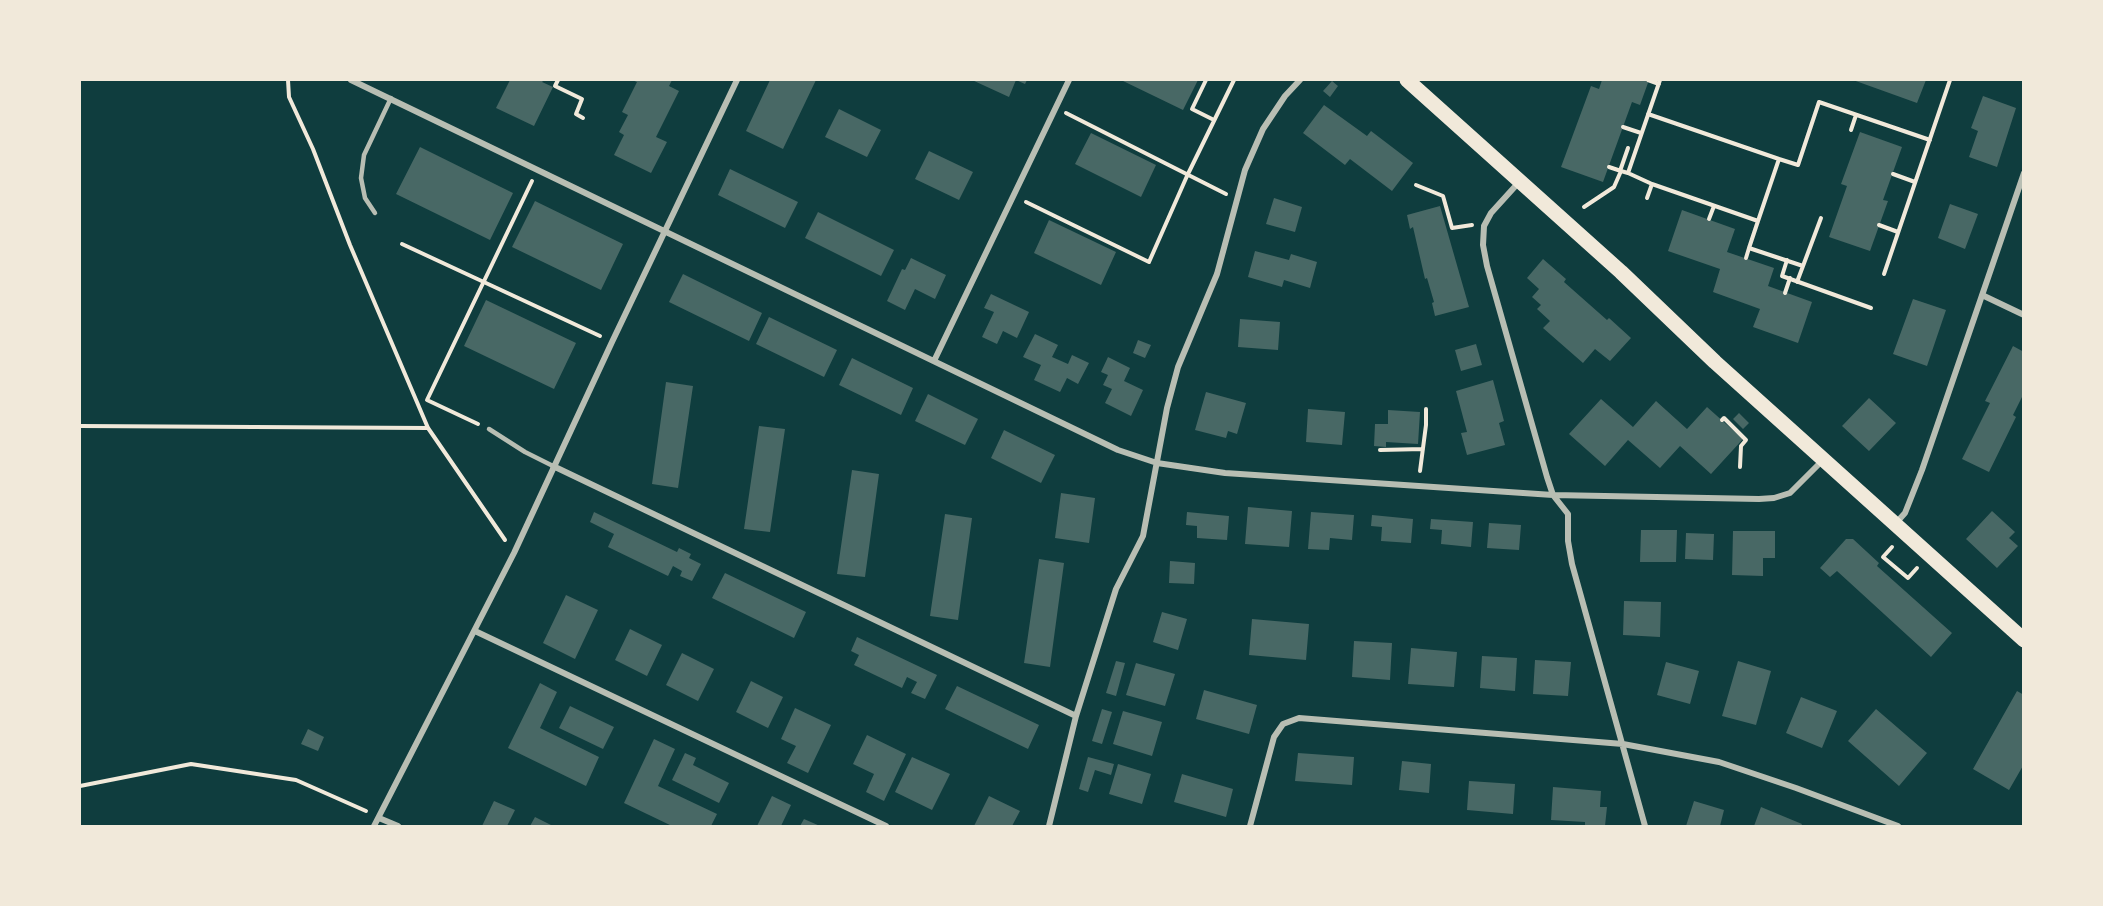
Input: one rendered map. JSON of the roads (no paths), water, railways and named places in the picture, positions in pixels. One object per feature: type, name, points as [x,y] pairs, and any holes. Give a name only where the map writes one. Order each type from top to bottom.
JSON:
[{"type":"main road","points":[[1407,80],[1621,272],[1715,362],[2024,640]]},
{"type":"street","points":[[351,80],[1118,450],[1157,463],[1225,473],[1553,495],[1774,498],[1790,493],[1824,460]]},
{"type":"street","points":[[374,826],[514,553],[553,466],[737,80]]},
{"type":"street","points":[[934,361],[1069,80]]},
{"type":"street","points":[[1049,826],[1076,717],[1116,589],[1143,536],[1167,408],[1178,367],[1217,274],[1245,170],[1263,129],[1285,96],[1300,80]]},
{"type":"street","points":[[1896,524],[1910,502],[2024,173]]},
{"type":"street","points":[[1520,181],[1491,213],[1484,226],[1483,245],[1487,266],[1553,495],[1568,514],[1568,541],[1572,564],[1645,826]]},
{"type":"street","points":[[1982,295],[2024,315]]},
{"type":"street","points":[[553,466],[1076,717]]},
{"type":"street","points":[[475,631],[886,826]]},
{"type":"street","points":[[1250,826],[1274,737],[1283,724],[1299,718],[1623,744],[1719,762],[1898,826]]},
{"type":"street","points":[[379,818],[398,826]]},
{"type":"lane","points":[[375,213],[365,198],[361,178],[364,155],[391,98]]},
{"type":"lane","points":[[489,429],[525,452],[553,466]]}]
